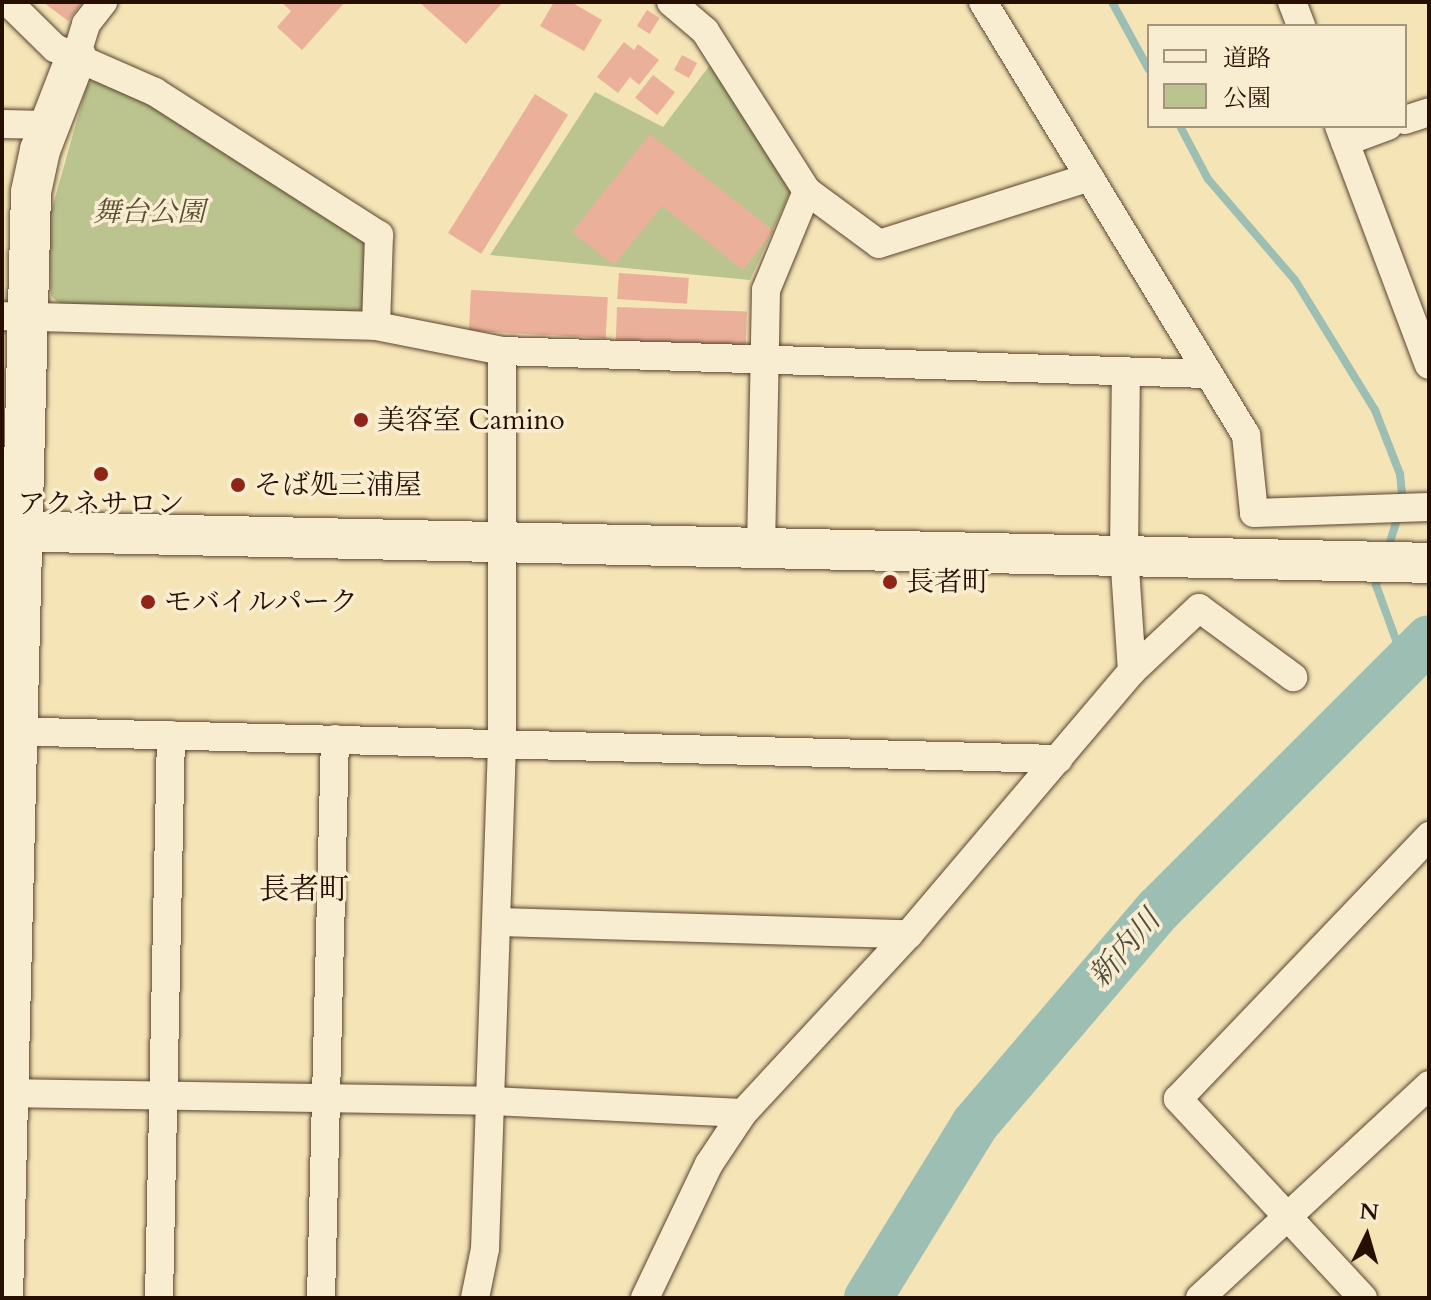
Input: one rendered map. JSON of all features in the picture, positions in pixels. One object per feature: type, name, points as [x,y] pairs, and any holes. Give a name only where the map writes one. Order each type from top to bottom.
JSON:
[{"type":"street","points":[[8,2],[55,48],[155,92],[379,235],[376,326]]},
{"type":"street","points":[[3,1298],[15,316],[31,192],[49,125],[86,24],[103,2]]},
{"type":"street","points":[[671,2],[705,31],[807,191],[879,244],[1090,177]]},
{"type":"street","points":[[983,2],[1246,435],[1254,513],[1429,507]]},
{"type":"street","points":[[1292,2],[1300,24]]},
{"type":"street","points":[[1407,119],[1429,112]]},
{"type":"street","points":[[2,124],[49,125]]},
{"type":"street","points":[[1376,128],[1342,134],[1420,315],[1429,365]]},
{"type":"street","points":[[761,549],[766,290],[807,191]]},
{"type":"street","points":[[15,316],[376,326],[502,351],[1207,374]]},
{"type":"street","points":[[475,1298],[485,1249],[497,922],[502,744],[502,351]]},
{"type":"street","points":[[1126,371],[1124,554],[1132,671]]},
{"type":"street","points":[[12,531],[1427,563]]},
{"type":"street","points":[[645,1298],[709,1164],[743,1113],[909,934],[1132,671],[1199,608],[1293,677]]},
{"type":"street","points":[[9,731],[1059,759]]},
{"type":"street","points":[[159,1298],[171,735]]},
{"type":"street","points":[[321,1298],[335,739]]},
{"type":"street","points":[[1363,1298],[1178,1099],[1429,836]]},
{"type":"street","points":[[497,922],[909,934]]},
{"type":"street","points":[[1200,1298],[1429,1085]]},
{"type":"street","points":[[5,1094],[490,1101],[743,1113]]},
{"type":"green space","points":[[710,65],[793,186],[750,280],[490,255],[595,92],[663,127]]},
{"type":"green space","name":"舞台公園","points":[[99,78],[151,98],[366,238],[364,306],[353,315],[61,305],[51,296],[49,219],[87,85]]},
{"type":"building","points":[[43,2],[83,2],[68,21]]},
{"type":"building","points":[[281,2],[345,2],[302,50],[277,27],[291,11]]},
{"type":"building","points":[[419,2],[503,2],[466,44]]},
{"type":"building","points":[[554,2],[571,2],[602,20],[584,51],[540,26]]},
{"type":"building","points":[[647,10],[660,18],[650,34],[637,26]]},
{"type":"building","points":[[624,42],[634,50],[638,44],[659,60],[639,85],[630,77],[618,93],[597,77]]},
{"type":"building","points":[[682,55],[697,63],[689,78],[674,70]]},
{"type":"building","points":[[653,75],[675,92],[657,115],[635,98]]},
{"type":"building","points":[[535,94],[568,115],[481,254],[448,233]]},
{"type":"building","points":[[650,134],[774,231],[743,270],[662,206],[614,265],[572,232]]},
{"type":"building","points":[[619,273],[689,278],[687,304],[617,299]]},
{"type":"building","points":[[471,290],[608,297],[606,338],[469,331]]},
{"type":"building","points":[[617,307],[747,312],[746,348],[616,343]]},
{"type":"waterway","points":[[1112,2],[1147,66]]},
{"type":"waterway","points":[[1181,128],[1208,179],[1295,280],[1375,410],[1400,474],[1403,502]]},
{"type":"waterway","points":[[1387,551],[1399,515]]},
{"type":"waterway","points":[[1380,572],[1376,585],[1404,662]]},
{"type":"waterway","name":"新内川","points":[[868,1298],[975,1124],[1158,910],[1429,639]]},
{"type":"place","name":"美容室 Camino","points":[[361,420]]},
{"type":"place","name":"アクネサロン","points":[[101,474]]},
{"type":"place","name":"そば処三浦屋","points":[[238,485]]},
{"type":"place","name":"長者町","points":[[890,582]]},
{"type":"place","name":"モバイルパーク","points":[[148,602]]},
{"type":"district","name":"長者町","points":[[304,890]]}]
